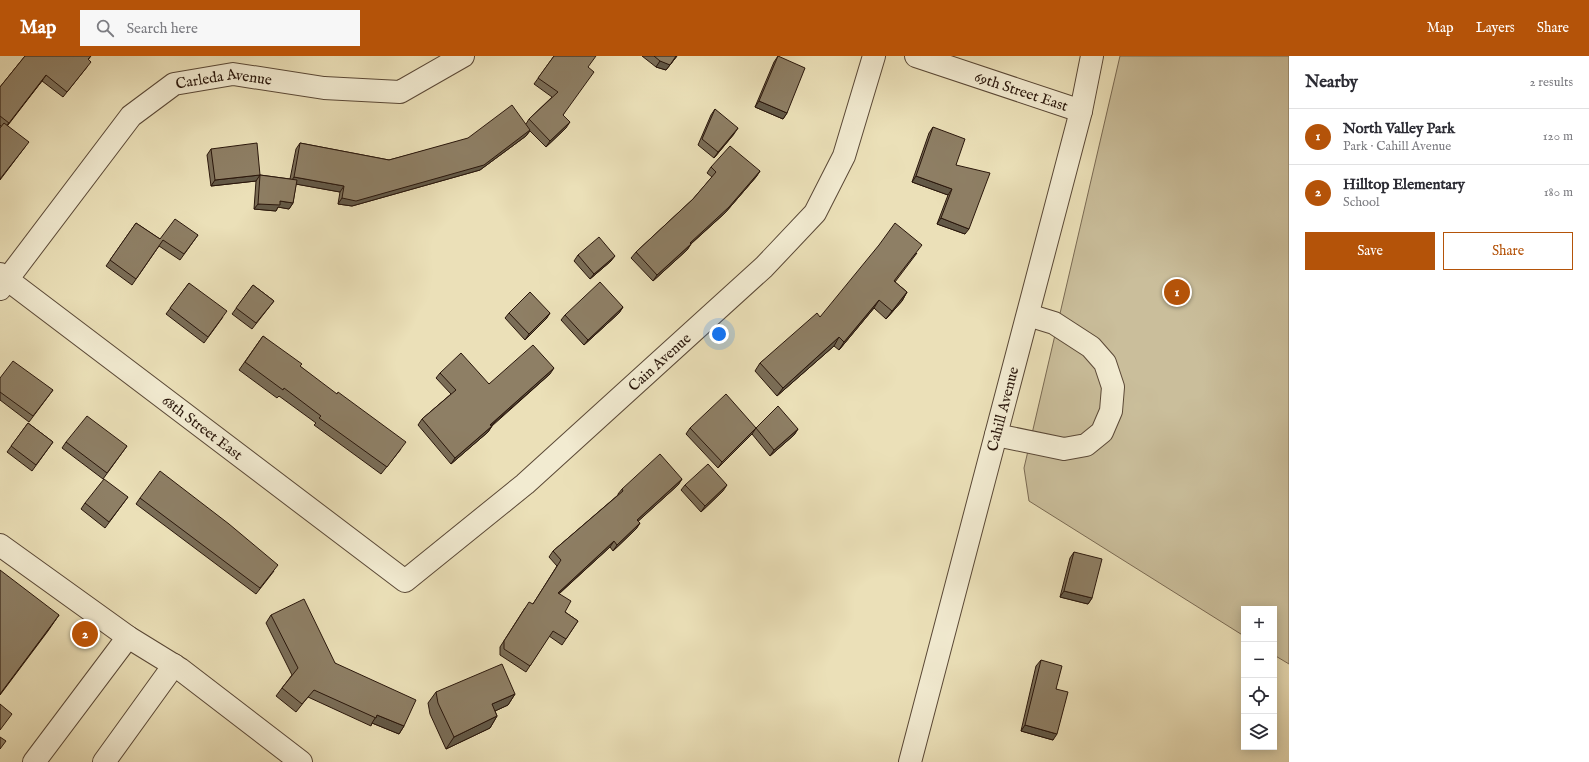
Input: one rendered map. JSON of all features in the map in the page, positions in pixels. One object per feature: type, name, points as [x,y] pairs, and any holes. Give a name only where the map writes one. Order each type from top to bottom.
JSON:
[{"type":"street","name":"Carleda Avenue","points":[[2,281],[131,116],[174,84],[233,74],[324,88],[400,92],[463,56]]},
{"type":"street","name":"Cain Avenue","points":[[405,581],[525,484],[764,267],[815,212],[844,156],[874,56]]},
{"type":"street","name":"69th Street East","points":[[916,56],[1081,111]]},
{"type":"street","name":"Cahill Avenue","points":[[910,762],[1081,111],[1092,56]]},
{"type":"street","name":"68th Street East","points":[[2,281],[405,581]]},
{"type":"street","points":[[996,435],[1064,449],[1086,445],[1102,432],[1112,411],[1113,387],[1105,363],[1092,347],[1054,323],[1028,315]]},
{"type":"street","points":[[0,545],[128,637],[174,665],[301,762]]},
{"type":"street","points":[[34,762],[128,637]]},
{"type":"street","points":[[104,762],[174,665]]},
{"type":"shaded area","points":[[1120,56],[1289,56],[1289,664],[1277,657],[1277,606],[1241,606],[1241,634],[1029,501],[1024,468]]},
{"type":"building","points":[[25,56],[91,56],[88,59],[91,62],[67,92],[46,75],[9,123],[0,116],[0,87]]},
{"type":"building","points":[[554,56],[596,56],[588,67],[594,72],[563,115],[570,122],[550,141],[529,119],[558,92],[538,78]]},
{"type":"building","points":[[654,56],[676,56],[670,65],[660,61]]},
{"type":"building","points":[[778,56],[805,68],[787,113],[759,101]]},
{"type":"building","points":[[512,105],[530,130],[484,165],[356,201],[342,198],[344,186],[294,177],[300,143],[389,160],[468,138]]},
{"type":"building","points":[[715,109],[738,128],[718,152],[702,139]]},
{"type":"building","points":[[4,123],[29,142],[0,179],[0,128]]},
{"type":"building","points":[[933,127],[965,139],[956,165],[990,173],[969,229],[941,218],[952,189],[916,176]]},
{"type":"building","points":[[257,143],[260,175],[215,180],[211,149]]},
{"type":"building","points":[[730,146],[760,171],[729,207],[657,275],[636,252],[693,199],[716,172],[711,167]]},
{"type":"building","points":[[260,175],[297,180],[293,203],[280,201],[280,205],[258,204]]},
{"type":"building","points":[[175,219],[198,235],[184,254],[163,240],[136,279],[110,260],[136,223],[160,239]]},
{"type":"building","points":[[895,223],[922,245],[894,281],[907,292],[892,311],[879,300],[844,342],[839,337],[783,388],[760,363],[817,313],[820,317],[879,245]]},
{"type":"building","points":[[599,237],[615,256],[594,274],[578,255]]},
{"type":"building","points":[[600,282],[623,307],[588,340],[565,315]]},
{"type":"building","points":[[189,283],[227,311],[208,337],[170,308]]},
{"type":"building","points":[[253,285],[274,301],[256,323],[236,308]]},
{"type":"building","points":[[530,292],[550,313],[529,334],[509,313]]},
{"type":"building","points":[[263,336],[302,364],[300,366],[337,394],[338,392],[406,442],[387,467],[319,418],[321,416],[284,388],[283,390],[245,362]]},
{"type":"building","points":[[533,345],[554,368],[490,425],[492,426],[455,458],[422,419],[456,390],[440,373],[461,353],[489,384]]},
{"type":"building","points":[[13,361],[53,390],[33,416],[0,392],[0,378]]},
{"type":"building","points":[[726,394],[756,428],[722,462],[690,428]]},
{"type":"building","points":[[778,406],[798,429],[774,450],[756,428]]},
{"type":"building","points":[[87,416],[127,446],[107,473],[66,442]]},
{"type":"building","points":[[28,423],[53,442],[36,465],[11,446]]},
{"type":"building","points":[[660,454],[682,479],[637,520],[640,523],[617,545],[614,541],[558,593],[571,601],[565,612],[578,621],[566,639],[553,631],[530,666],[504,649],[504,641],[529,602],[533,604],[561,560],[553,551],[623,491],[622,489]]},
{"type":"building","points":[[708,464],[727,485],[705,506],[685,485]]},
{"type":"building","points":[[160,471],[229,524],[278,565],[260,588],[140,498]]},
{"type":"building","points":[[104,479],[128,497],[109,522],[85,503]]},
{"type":"building","points":[[1074,552],[1102,559],[1092,598],[1064,591]]},
{"type":"building","points":[[0,570],[59,615],[0,694]]},
{"type":"building","points":[[304,599],[335,663],[416,700],[404,726],[377,715],[376,718],[314,690],[302,704],[282,688],[298,668],[271,615]]},
{"type":"building","points":[[1041,660],[1062,666],[1056,689],[1068,692],[1057,734],[1025,725]]},
{"type":"building","points":[[502,664],[515,694],[492,704],[497,716],[454,737],[438,703],[436,692]]},
{"type":"building","points":[[0,704],[12,714],[0,730]]},
{"type":"building","points":[[0,737],[6,741],[0,749]]},
{"type":"place","name":"North Valley Park","points":[[1177,292]]},
{"type":"place","name":"Hilltop Elementary","points":[[85,634]]}]
